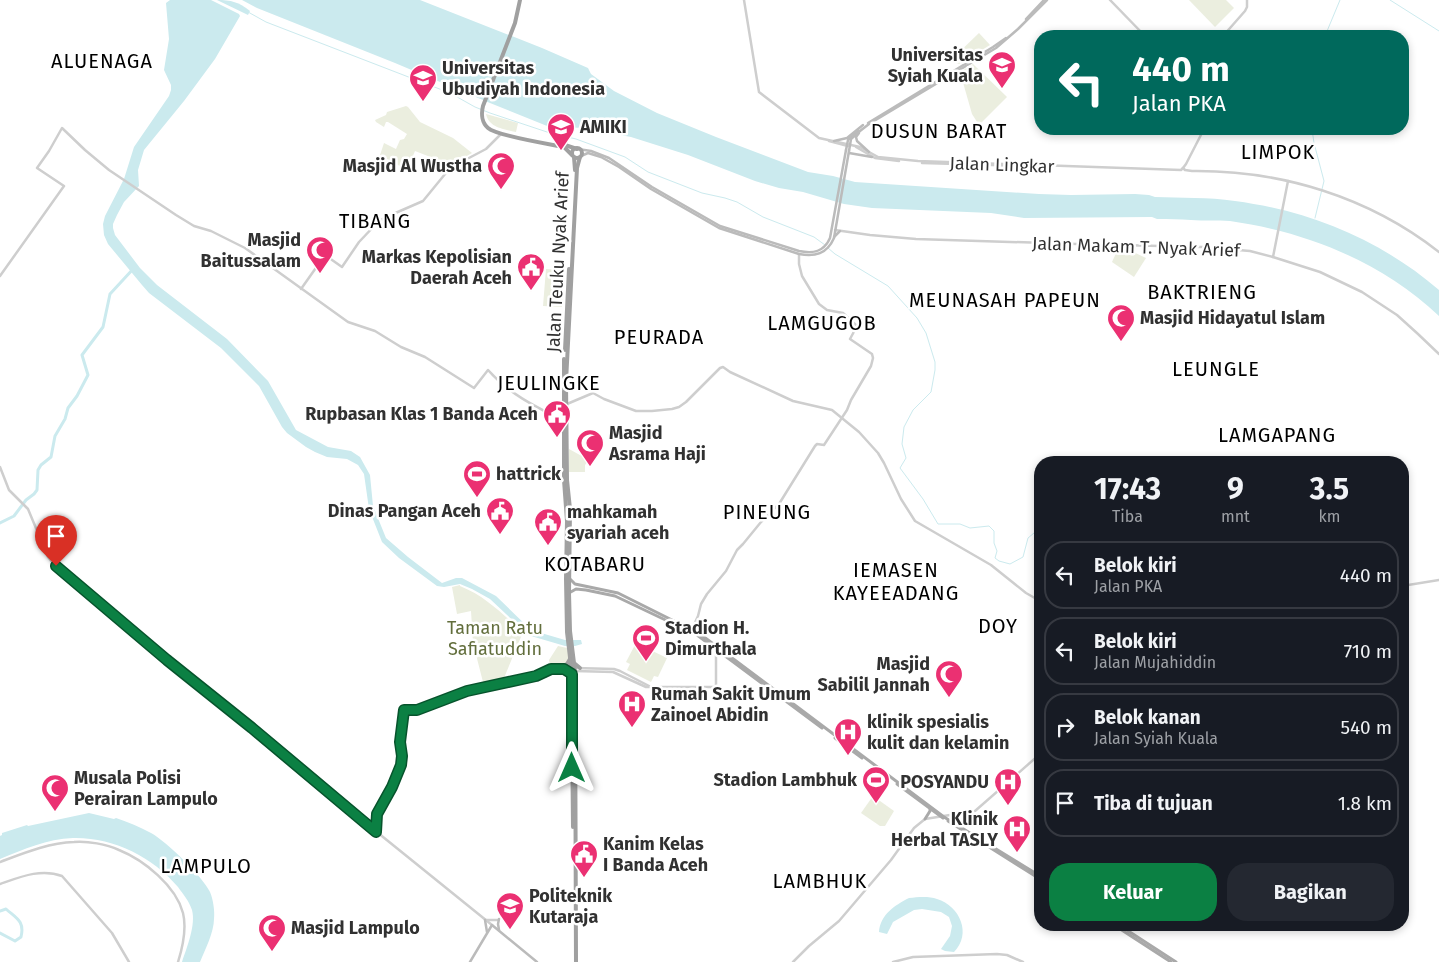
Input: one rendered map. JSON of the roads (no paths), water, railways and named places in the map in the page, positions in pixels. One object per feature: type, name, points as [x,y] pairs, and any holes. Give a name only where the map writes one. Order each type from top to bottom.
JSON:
[{"type":"highway","points":[[483,114],[488,125],[495,130],[577,149],[581,152],[580,156],[576,158],[564,148],[490,130],[483,120],[483,114],[484,107],[514,30],[521,0]]},
{"type":"highway","points":[[573,156],[573,150],[577,149]]},
{"type":"highway","name":"Jalan Teuku Nyak Arief","points":[[573,156],[574,190],[567,334],[566,402],[567,480],[570,509],[568,554],[569,637],[573,669]]},
{"type":"highway","name":"Jalan Teuku Nyak Arief","points":[[569,637],[569,577],[564,480],[564,369],[577,168],[580,156]]},
{"type":"highway","name":"Jalan Teuku Nyak Arief","points":[[571,648],[570,659],[573,669]]},
{"type":"highway","points":[[563,668],[570,659]]},
{"type":"highway","points":[[563,668],[581,670]]},
{"type":"highway","points":[[573,669],[581,670]]},
{"type":"highway","points":[[573,669],[575,962]]},
{"type":"main road","points":[[834,141],[846,138],[996,48],[1018,29],[1046,0]]},
{"type":"main road","points":[[830,243],[848,151],[852,139],[864,126]]},
{"type":"main road","points":[[864,126],[856,140],[869,152]]},
{"type":"main road","name":"Jalan Teuku Nyak Arief","points":[[577,149],[591,150],[617,163],[651,188]]},
{"type":"main road","points":[[848,151],[873,157]]},
{"type":"main road","name":"Jalan Teuku Nyak Arief","points":[[580,156],[588,153],[601,157],[651,188],[716,224],[799,254],[814,256],[823,250]]},
{"type":"main road","points":[[834,228],[834,238]]},
{"type":"main road","points":[[823,250],[840,231]]},
{"type":"main road","name":"Jalan Teuku Nyak Arief","points":[[764,242],[806,253],[823,250]]},
{"type":"main road","points":[[569,577],[575,584],[614,592],[697,635],[776,692]]},
{"type":"main road","points":[[569,592],[576,589],[586,590],[629,600],[692,629],[942,816],[1008,857]]},
{"type":"main road","points":[[911,793],[942,816],[1034,873]]},
{"type":"main road","points":[[924,819],[929,813],[930,808]]},
{"type":"main road","points":[[953,822],[952,818],[954,815]]},
{"type":"main road","points":[[485,920],[487,933]]},
{"type":"main road","points":[[499,920],[499,931]]},
{"type":"main road","points":[[470,962],[492,926],[537,962]]},
{"type":"main road","points":[[487,933],[499,931]]},
{"type":"main road","points":[[1128,932],[1171,962]]},
{"type":"main road","points":[[1128,932],[1176,962]]},
{"type":"street","points":[[744,0],[759,92],[812,134],[821,139],[860,147],[869,152],[873,157]]},
{"type":"street","points":[[1111,0],[1140,30]]},
{"type":"street","points":[[1230,30],[1246,12],[1247,0]]},
{"type":"street","points":[[0,276],[64,186],[37,168],[49,152],[62,128],[109,170],[194,226],[211,231],[245,248],[348,322],[377,332],[401,347],[425,357],[474,388],[488,370],[510,391],[564,421]]},
{"type":"street","points":[[301,289],[325,255],[342,266],[361,240],[377,223],[423,201],[450,168],[487,148],[501,134]]},
{"type":"street","points":[[1184,169],[1203,135]]},
{"type":"street","name":"Jalan Lingkar","points":[[828,140],[835,144],[857,148],[873,157],[890,161],[1179,171],[1184,169],[1245,173],[1288,181],[1326,191],[1383,216],[1439,252]]},
{"type":"street","points":[[1273,257],[1288,181]]},
{"type":"street","name":"Jalan Makam T. Nyak Arief","points":[[834,228],[840,231],[916,239],[1219,248],[1250,251],[1320,272],[1362,292],[1397,315],[1439,354]]},
{"type":"street","points":[[692,629],[704,598],[726,571],[736,552],[761,522],[780,504],[815,446],[817,444],[822,446],[825,444],[848,410],[851,400],[871,366],[872,356],[850,339],[857,326],[841,312],[825,309],[818,301],[802,276],[799,254]]},
{"type":"street","points":[[566,402],[594,393],[604,399],[627,406],[636,411],[672,409],[683,404],[723,367],[779,396],[796,402],[829,409],[864,436],[882,460],[900,499],[915,521],[992,566],[1034,598]]},
{"type":"street","points":[[0,467],[9,490],[26,506],[48,557],[58,568],[492,926]]},
{"type":"street","points":[[1409,585],[1439,580]]},
{"type":"street","points":[[581,670],[614,671],[651,687],[716,687],[716,649]]},
{"type":"street","points":[[717,658],[719,655],[724,655]]},
{"type":"street","points":[[170,656],[171,662]]},
{"type":"street","points":[[376,832],[377,814],[392,787],[401,765],[400,742],[404,710],[417,710],[481,687],[536,676],[551,669],[573,669]]},
{"type":"street","points":[[793,962],[839,921],[885,867],[911,831],[924,819],[977,810],[1034,759]]},
{"type":"street","points":[[0,862],[49,845],[74,842],[87,842],[113,848],[134,857],[161,879],[178,899],[184,918],[183,945],[178,962]]},
{"type":"street","points":[[0,884],[39,872],[62,876],[112,933],[129,962]]},
{"type":"street","points":[[485,920],[499,920]]},
{"type":"street","points":[[893,962],[912,957],[997,954],[1009,956],[1023,962]]},
{"type":"water","points":[[170,0],[211,0],[240,16],[215,59],[144,150],[138,170],[139,186],[124,202],[117,215],[113,224],[115,235],[140,268],[157,285],[227,339],[268,381],[296,430],[328,447],[351,451],[360,457],[370,475],[373,506],[386,538],[442,583],[462,578],[496,596],[531,630],[565,640],[581,640],[582,644],[565,646],[531,636],[490,599],[460,584],[444,587],[437,586],[399,558],[382,542],[369,509],[364,474],[358,465],[347,459],[327,457],[315,452],[287,433],[259,386],[221,348],[149,293],[108,244],[104,235],[103,224],[105,216],[124,179],[134,147],[169,96],[171,90],[171,85],[164,70],[169,39],[166,3]]},
{"type":"water","points":[[217,0],[235,2],[250,11],[248,15]]},
{"type":"water","points":[[242,0],[420,0],[588,68],[591,74],[614,91],[657,113],[808,172],[855,182],[1039,194],[1135,194],[1155,197],[1215,199],[1290,212],[1343,230],[1393,256],[1417,272],[1439,290],[1439,316],[1393,280],[1342,252],[1287,233],[1259,226],[1230,221],[1157,219],[1152,217],[1024,218],[991,213],[872,208],[844,204],[755,181],[688,155],[631,137],[584,128],[560,127],[557,130],[257,8]]},
{"type":"water","points":[[89,813],[116,818],[158,837],[184,860],[206,885],[213,902],[214,924],[200,962],[182,962],[193,922],[192,910],[188,901],[168,876],[131,851],[103,841],[73,838],[45,842],[0,859],[0,836],[2,833],[27,825]]},
{"type":"water","points":[[927,897],[937,899],[952,908],[957,914],[963,929],[959,945],[954,952],[941,949],[950,936],[952,926],[949,917],[941,912],[922,909],[914,910],[893,922],[887,934],[879,932],[882,920],[889,911],[909,898]]},
{"type":"waterway","points":[[1328,30],[1340,0]]},
{"type":"waterway","points":[[1390,0],[1439,31]]},
{"type":"waterway","points":[[248,12],[266,22],[450,93],[490,113],[547,132],[576,139],[625,157],[648,172],[702,193],[737,202],[763,217],[814,237],[825,245]]},
{"type":"waterway","points":[[1313,135],[1324,181],[1315,218]]},
{"type":"waterway","points":[[828,248],[888,286],[917,318],[926,333],[935,362],[931,392],[913,410],[904,427],[902,444],[906,458],[900,468],[923,499],[938,524],[960,524],[970,528],[989,526],[994,531],[994,543],[997,551],[995,558],[1010,564],[1023,557],[1028,538],[1034,533]]},
{"type":"waterway","points":[[0,523],[14,516],[26,500],[37,490],[38,470],[51,457],[55,436],[65,419],[68,408],[88,375],[82,355],[103,327],[110,294],[134,268]]},
{"type":"waterway","points":[[0,911],[6,909],[21,923],[22,927],[21,937],[15,941],[0,933]]},
{"type":"place","name":"Universitas Syiah Kuala","points":[[1002,89]]},
{"type":"place","name":"Universitas Ubudiyah Indonesia","points":[[423,102]]},
{"type":"place","name":"AMIKI","points":[[561,151]]},
{"type":"place","name":"Masjid Al Wustha","points":[[501,190]]},
{"type":"place","name":"Masjid Baitussalam","points":[[320,274]]},
{"type":"place","name":"Markas Kepolisian Daerah Aceh","points":[[531,291]]},
{"type":"place","name":"Masjid Hidayatul Islam","points":[[1121,342]]},
{"type":"place","name":"Rupbasan Klas 1 Banda Aceh","points":[[557,438]]},
{"type":"place","name":"Masjid Asrama Haji","points":[[590,467]]},
{"type":"place","name":"hattrick","points":[[477,498]]},
{"type":"place","name":"Dinas Pangan Aceh","points":[[500,535]]},
{"type":"place","name":"mahkamah syariah aceh","points":[[548,546]]},
{"type":"place","name":"Stadion H. Dimurthala","points":[[646,662]]},
{"type":"place","name":"Masjid Sabilil Jannah","points":[[949,698]]},
{"type":"place","name":"Rumah Sakit Umum Zainoel Abidin","points":[[632,728]]},
{"type":"place","name":"klinik spesialis kulit dan kelamin","points":[[848,756]]},
{"type":"place","name":"Stadion Lambhuk","points":[[876,804]]},
{"type":"place","name":"POSYANDU","points":[[1008,806]]},
{"type":"place","name":"Musala Polisi Perairan Lampulo","points":[[55,812]]},
{"type":"place","name":"Klinik Herbal TASLY","points":[[1017,853]]},
{"type":"place","name":"Kanim Kelas I Banda Aceh","points":[[584,878]]},
{"type":"place","name":"Politeknik Kutaraja","points":[[510,930]]},
{"type":"place","name":"Masjid Lampulo","points":[[272,952]]},
{"type":"district","name":"ALUENAGA","points":[[102,61]]},
{"type":"district","name":"DUSUN BARAT","points":[[939,131]]},
{"type":"district","name":"LIMPOK","points":[[1278,152]]},
{"type":"district","name":"TIBANG","points":[[375,221]]},
{"type":"district","name":"BAKTRIENG","points":[[1202,292]]},
{"type":"district","name":"MEUNASAH PAPEUN","points":[[1005,300]]},
{"type":"district","name":"LAMGUGOB","points":[[822,323]]},
{"type":"district","name":"PEURADA","points":[[659,337]]},
{"type":"district","name":"LEUNGLE","points":[[1216,369]]},
{"type":"district","name":"JEULINGKE","points":[[549,383]]},
{"type":"district","name":"LAMGAPANG","points":[[1277,435]]},
{"type":"district","name":"PINEUNG","points":[[767,512]]},
{"type":"district","name":"KOTABARU","points":[[595,564]]},
{"type":"district","name":"IEMASEN KAYEEADANG","points":[[896,582]]},
{"type":"district","name":"DOY","points":[[998,626]]},
{"type":"district","name":"LAMPULO","points":[[206,866]]},
{"type":"district","name":"LAMBHUK","points":[[820,881]]},
{"type":"park label","name":"Taman Ratu Safiatuddin","points":[[495,638]]}]
